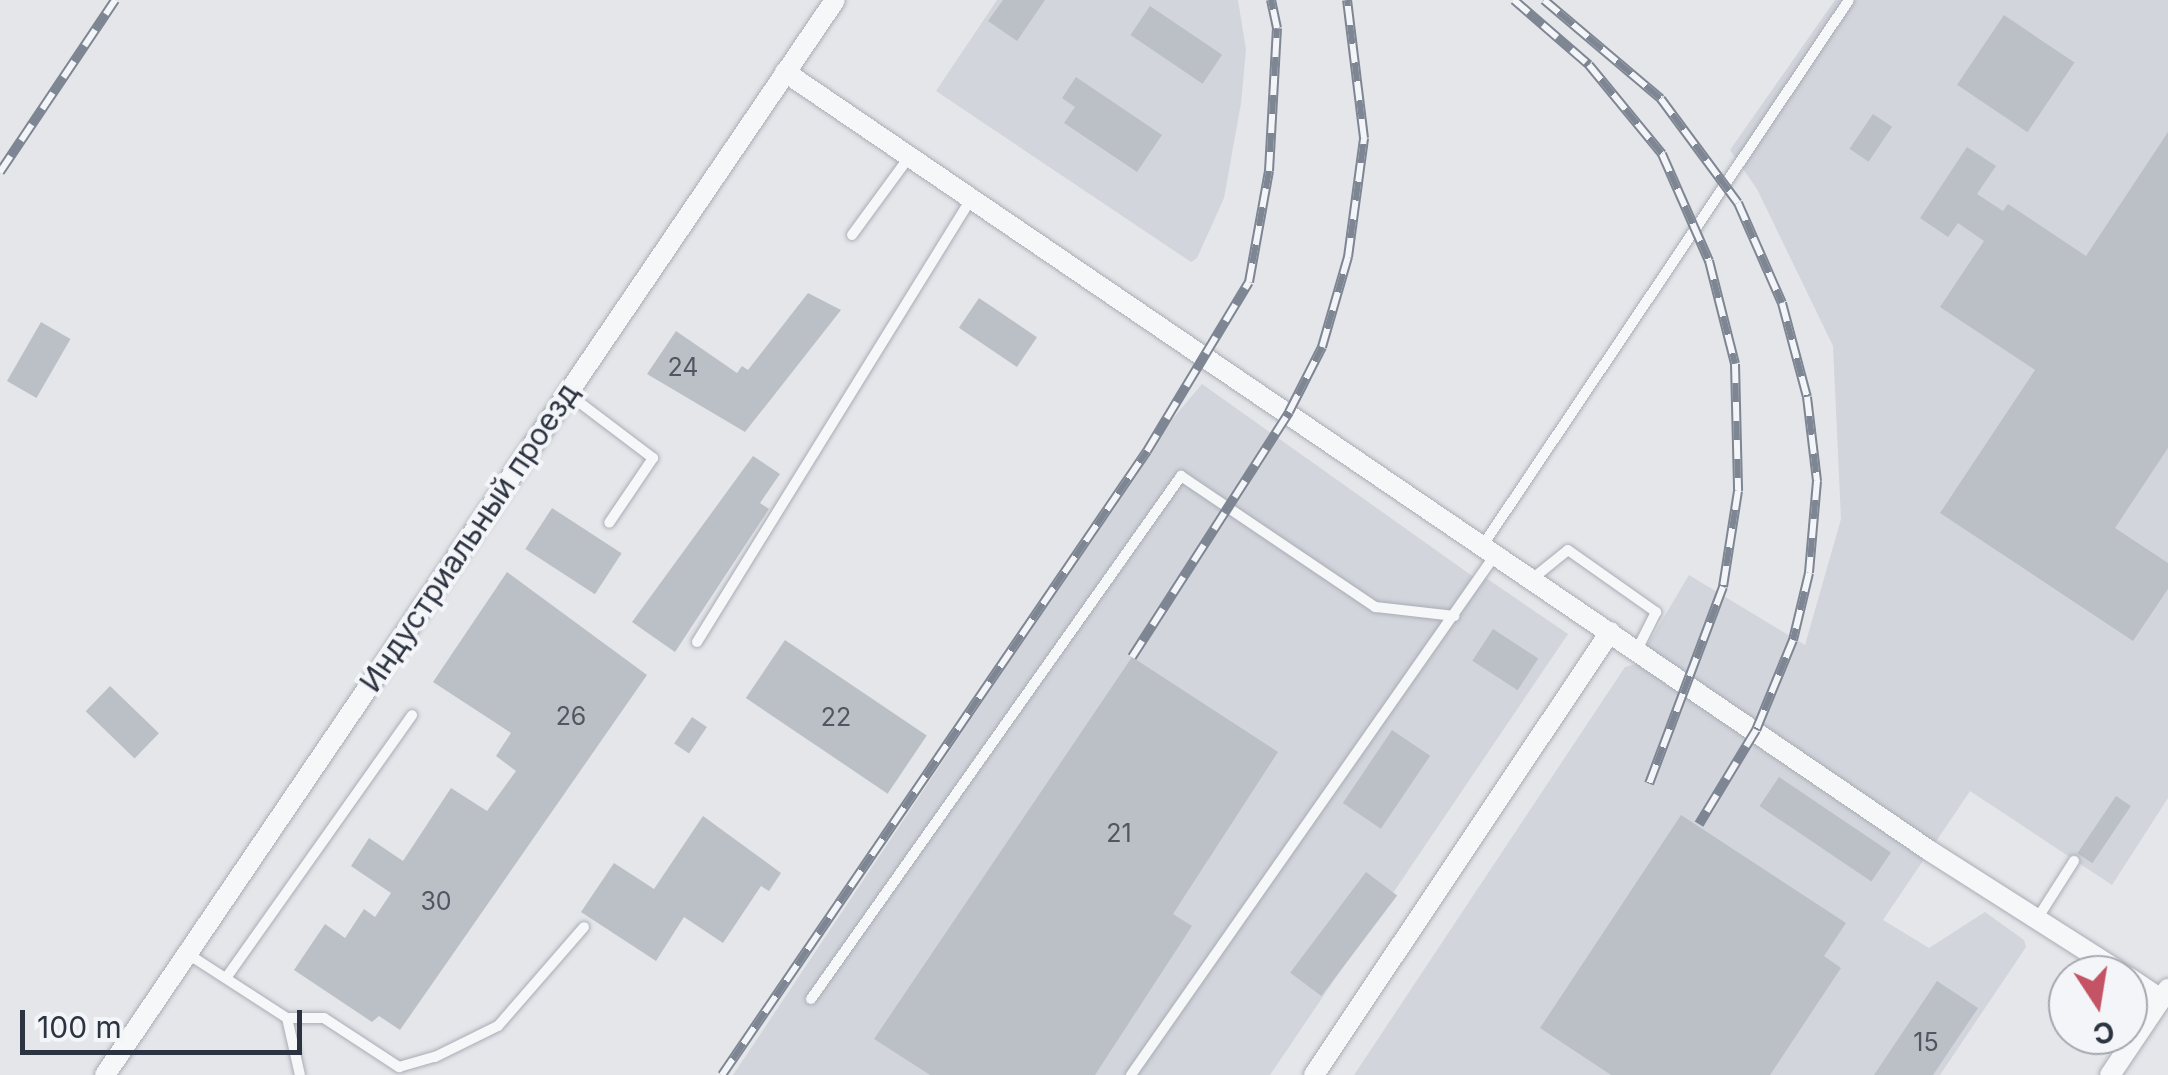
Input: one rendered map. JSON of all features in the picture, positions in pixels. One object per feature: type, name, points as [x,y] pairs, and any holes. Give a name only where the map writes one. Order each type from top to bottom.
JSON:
[{"type":"street","name":"Индустриальный проезд","points":[[105,1075],[834,0]]},
{"type":"street","points":[[784,72],[2093,955]]},
{"type":"street","points":[[1314,1075],[1610,632]]},
{"type":"street","points":[[2110,1075],[2166,996]]},
{"type":"lane","points":[[1131,1075],[1454,616],[1489,550],[1849,0]]},
{"type":"lane","points":[[852,235],[910,156]]},
{"type":"lane","points":[[697,642],[971,198]]},
{"type":"lane","points":[[567,393],[652,458],[609,523]]},
{"type":"lane","points":[[811,999],[1181,476],[1375,607],[1454,616]]},
{"type":"lane","points":[[1532,579],[1568,550],[1656,612],[1637,650]]},
{"type":"lane","points":[[226,978],[412,715]]},
{"type":"lane","points":[[2037,919],[2074,861]]},
{"type":"lane","points":[[187,953],[287,1018],[324,1018],[399,1067],[436,1057],[498,1026],[584,927]]},
{"type":"lane","points":[[287,1018],[300,1075]]},
{"type":"shaded area","points":[[997,0],[1238,0],[1246,50],[1241,103],[1224,198],[1197,258],[1191,262],[936,91]]},
{"type":"shaded area","points":[[1835,0],[2168,0],[2168,798],[2112,885],[1970,791],[1883,920],[1929,948],[1985,912],[2024,940],[2026,947],[1940,1075],[1354,1075],[1625,667],[1636,664],[1689,575],[1805,645],[1841,519],[1833,346],[1757,189],[1730,150]]},
{"type":"shaded area","points":[[1202,384],[1478,580],[1486,578],[1568,634],[1270,1075],[733,1075],[1169,423]]},
{"type":"building","points":[[1003,0],[1045,0],[1017,41],[988,21]]},
{"type":"building","points":[[1150,6],[1222,55],[1203,84],[1130,35]]},
{"type":"building","points":[[2004,15],[2074,63],[2027,132],[1957,85]]},
{"type":"building","points":[[1076,77],[1162,135],[1137,172],[1064,123],[1075,107],[1062,98]]},
{"type":"building","points":[[1873,114],[1892,127],[1869,162],[1850,149]]},
{"type":"building","points":[[2168,132],[2168,448],[2115,528],[2168,563],[2168,589],[2133,641],[1940,513],[2035,370],[1940,307],[1984,241],[1958,223],[1948,237],[1920,218],[1967,147],[1996,166],[1977,194],[2003,211],[2008,204],[2086,256]]},
{"type":"building","points":[[808,293],[841,310],[745,432],[647,374],[676,331],[737,373],[742,366],[748,370]]},
{"type":"building","points":[[979,298],[1037,337],[1017,367],[959,328]]},
{"type":"building","points":[[41,322],[70,339],[36,398],[7,381]]},
{"type":"building","points":[[753,456],[780,474],[760,503],[769,509],[675,652],[632,622]]},
{"type":"building","points":[[552,508],[622,553],[595,594],[525,549]]},
{"type":"building","points":[[507,572],[647,675],[400,1030],[379,1016],[372,1022],[294,970],[325,924],[345,938],[364,909],[375,917],[391,893],[351,866],[369,838],[403,861],[451,788],[487,811],[516,771],[496,756],[511,733],[433,682]]},
{"type":"building","points":[[1493,629],[1538,658],[1518,690],[1472,661]]},
{"type":"building","points":[[785,640],[927,736],[888,794],[746,698]]},
{"type":"building","points":[[1132,657],[1278,752],[1173,914],[1192,926],[1095,1075],[930,1075],[874,1039]]},
{"type":"building","points":[[110,686],[159,733],[135,758],[86,711]]},
{"type":"building","points":[[692,717],[707,727],[689,754],[674,744]]},
{"type":"building","points":[[1392,730],[1430,756],[1381,829],[1343,803]]},
{"type":"building","points":[[1779,777],[1891,852],[1871,882],[1759,806]]},
{"type":"building","points":[[2116,796],[2131,806],[2092,863],[2077,853]]},
{"type":"building","points":[[1681,815],[1846,923],[1824,956],[1841,968],[1770,1075],[1611,1075],[1540,1028]]},
{"type":"building","points":[[703,816],[781,873],[769,891],[761,886],[723,943],[684,917],[656,961],[581,912],[614,863],[654,889]]},
{"type":"building","points":[[1366,872],[1397,895],[1321,996],[1290,973]]},
{"type":"building","points":[[1937,981],[1978,1008],[1933,1075],[1874,1075]]},
{"type":"railway","points":[[0,172],[115,0]]},
{"type":"railway","points":[[722,1075],[1147,451],[1249,282],[1269,171],[1277,28],[1271,0]]},
{"type":"railway","points":[[1132,657],[1289,412],[1322,347],[1348,257],[1364,138],[1347,0]]},
{"type":"railway","points":[[1514,0],[1589,65],[1662,154],[1709,261],[1735,364],[1738,491],[1723,587],[1649,784]]},
{"type":"railway","points":[[1544,0],[1661,99],[1738,203],[1782,303],[1807,397],[1817,481],[1809,573],[1793,640],[1756,730],[1699,824]]}]
